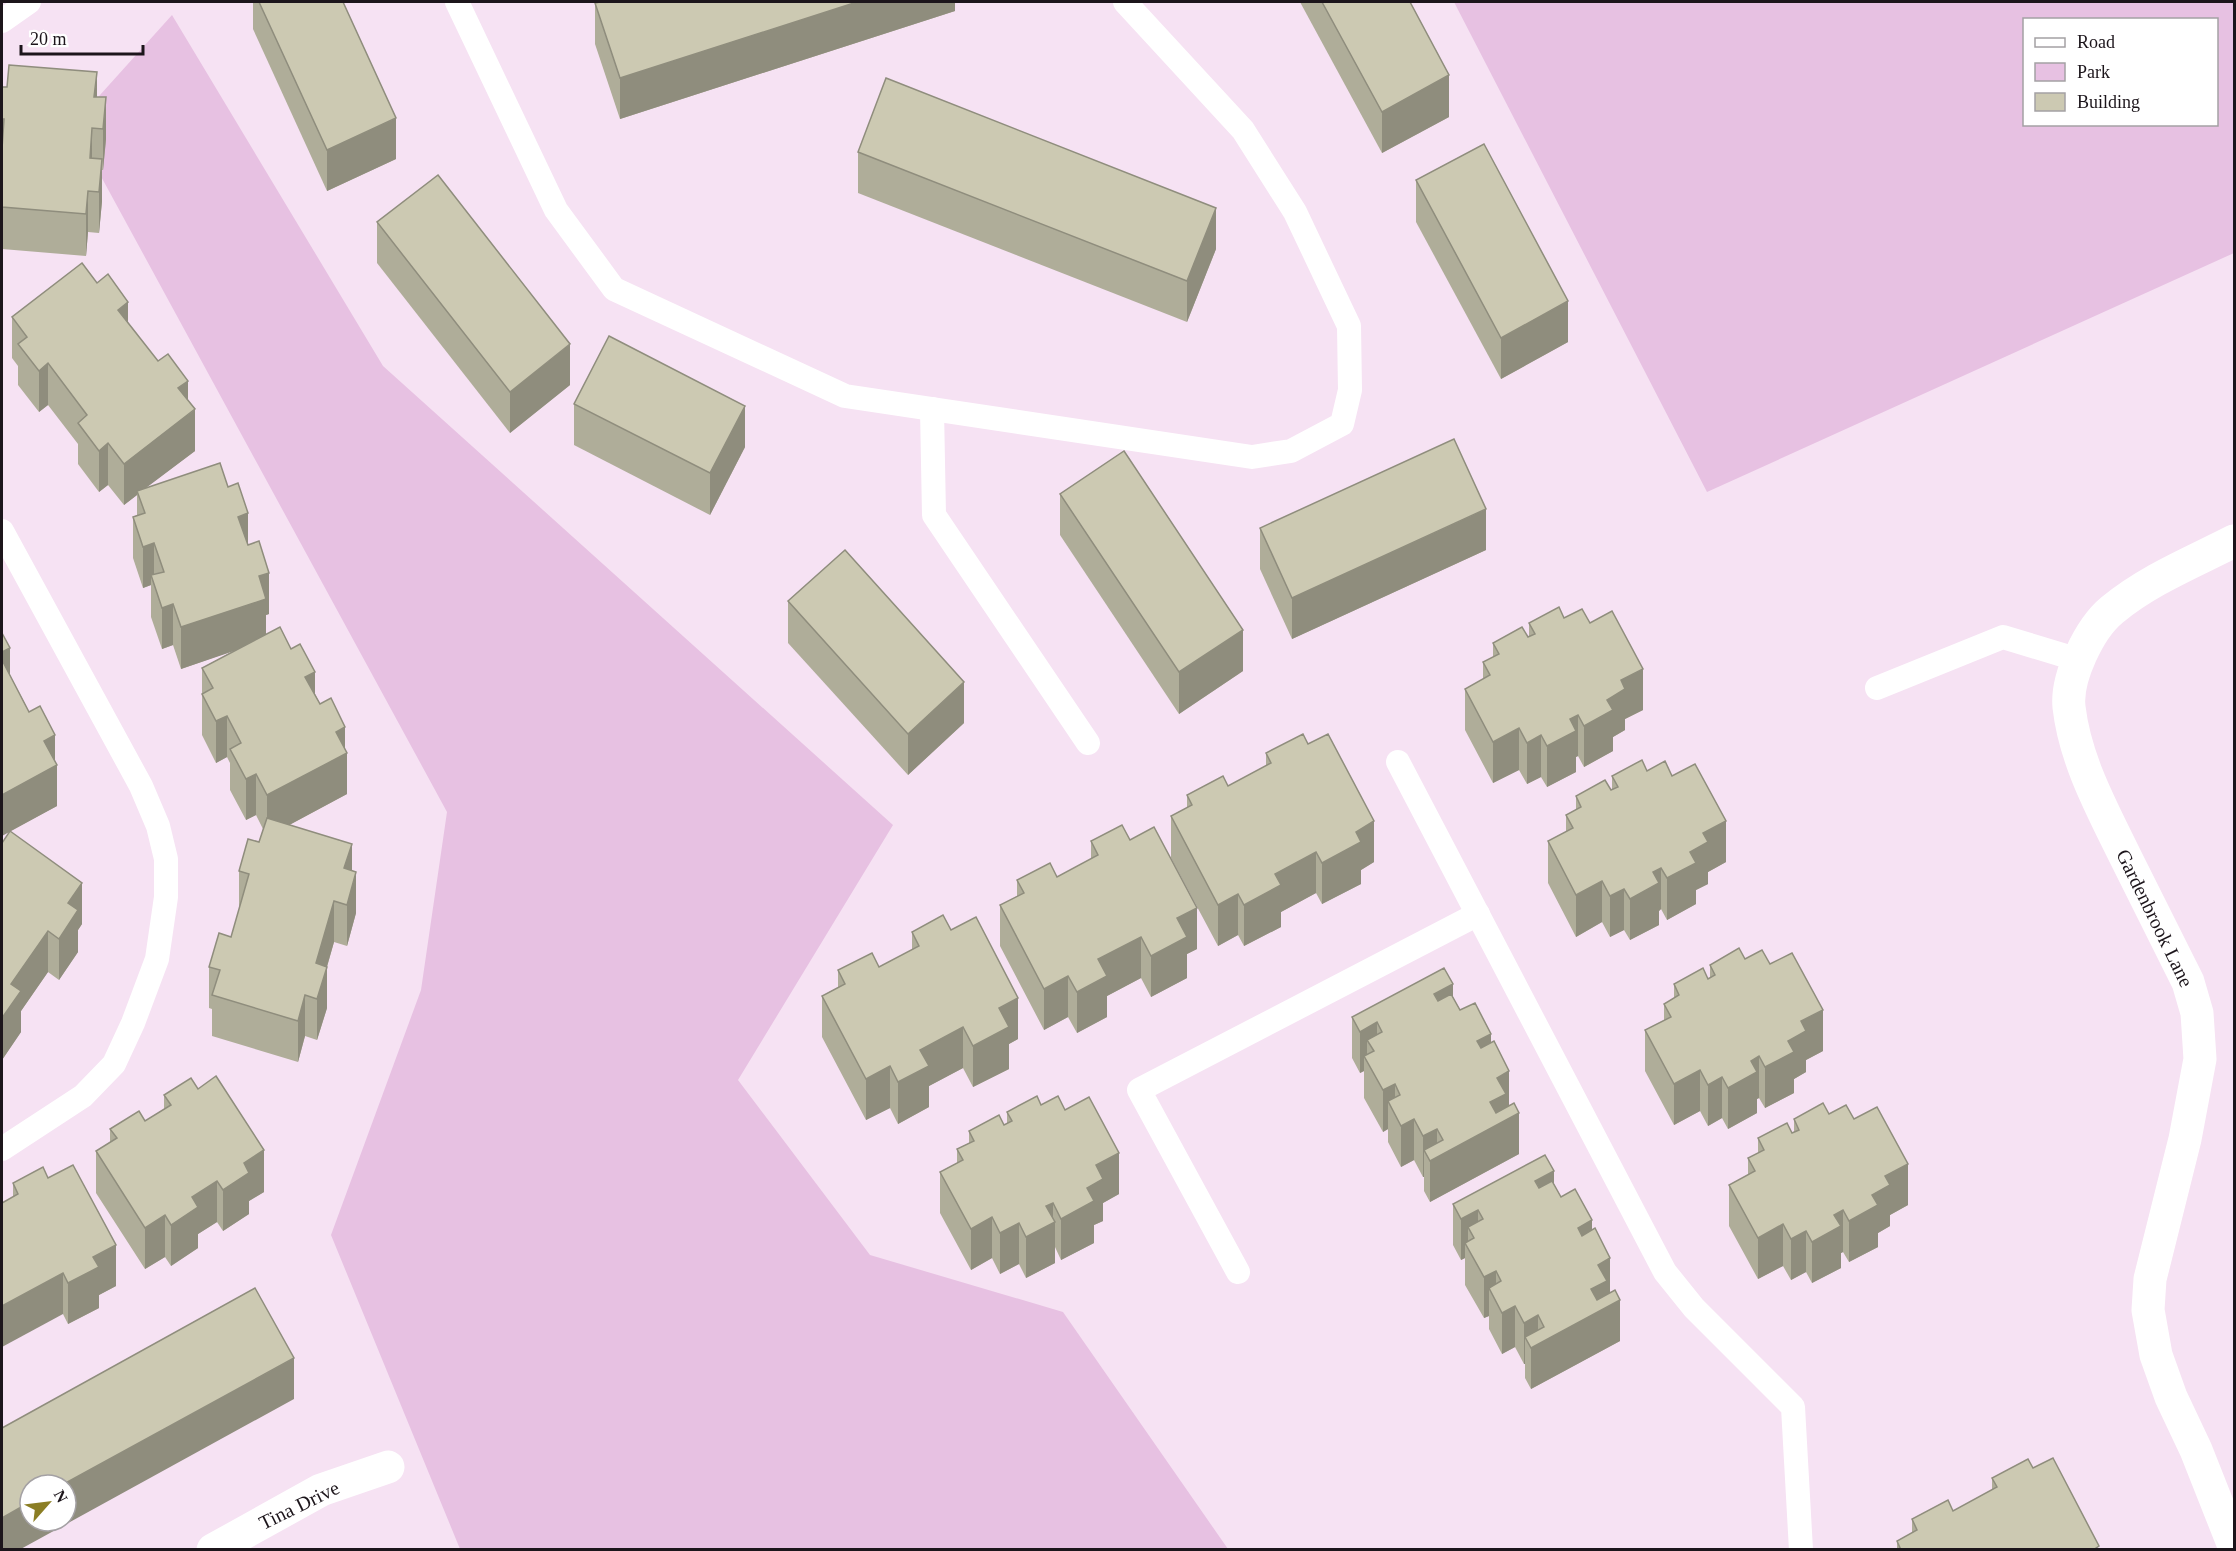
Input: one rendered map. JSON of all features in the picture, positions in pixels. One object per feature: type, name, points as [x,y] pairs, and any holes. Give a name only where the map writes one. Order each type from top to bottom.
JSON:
[{"type":"street","name":"Gardenbrook Lane","points":[[2235,541],[2153,581],[2110,611],[2088,639],[2073,675],[2069,705],[2075,738],[2096,798],[2188,982],[2197,1013],[2200,1059],[2185,1139],[2150,1280],[2148,1310],[2156,1355],[2167,1386],[2235,1546]]},
{"type":"street","name":"Tina Drive","points":[[213,1550],[321,1490],[388,1467]]},
{"type":"lane","points":[[2,21],[29,2]]},
{"type":"lane","points":[[457,2],[556,210],[614,289],[845,396],[1252,456],[1291,451],[1342,424],[1350,390],[1349,326],[1294,212],[1244,130],[1125,2]]},
{"type":"lane","points":[[932,409],[934,515],[1088,743]]},
{"type":"lane","points":[[2,531],[141,786],[158,826],[166,859],[166,897],[157,959],[133,1023],[114,1064],[82,1096],[2,1149]]},
{"type":"lane","points":[[1877,688],[2003,637],[2079,660]]},
{"type":"lane","points":[[1398,762],[1665,1272],[1694,1308],[1793,1407],[1801,1550]]},
{"type":"lane","points":[[1238,1272],[1139,1090],[1478,914]]},
{"type":"green space","points":[[1454,2],[2234,2],[2234,253],[1707,492]]},
{"type":"green space","points":[[172,15],[383,366],[893,825],[738,1080],[870,1255],[1063,1312],[1228,1549],[460,1549],[331,1235],[421,990],[447,812],[73,125]]},
{"type":"building","points":[[259,2],[343,2],[396,118],[327,150]]},
{"type":"building","points":[[857,2],[620,78],[595,3]]},
{"type":"building","points":[[1322,2],[1410,2],[1449,75],[1382,112]]},
{"type":"building","points":[[9,65],[97,72],[94,97],[106,97],[103,129],[92,128],[90,158],[102,159],[99,192],[88,191],[86,214],[2,207],[4,119],[2,119],[2,87],[7,87]]},
{"type":"building","points":[[886,78],[1216,208],[1187,281],[858,152]]},
{"type":"building","points":[[1484,144],[1568,301],[1501,338],[1416,180]]},
{"type":"building","points":[[438,175],[570,344],[510,392],[377,222]]},
{"type":"building","points":[[82,263],[97,283],[108,274],[128,302],[118,310],[158,361],[168,354],[188,381],[178,388],[195,409],[124,464],[108,443],[99,451],[78,423],[87,415],[48,363],[39,371],[18,344],[27,337],[12,317]]},
{"type":"building","points":[[609,336],[745,406],[710,473],[574,404]]},
{"type":"building","points":[[1454,439],[1486,509],[1292,598],[1260,528]]},
{"type":"building","points":[[1124,451],[1243,630],[1179,672],[1060,494]]},
{"type":"building","points":[[220,463],[228,487],[238,483],[248,513],[238,517],[248,545],[259,541],[269,573],[259,576],[266,599],[181,627],[173,604],[162,608],[151,575],[164,572],[154,543],[143,547],[133,517],[145,513],[137,491]]},
{"type":"building","points":[[845,550],[964,682],[908,734],[788,601]]},
{"type":"building","points":[[1559,607],[1564,618],[1582,609],[1590,623],[1612,611],[1643,669],[1621,680],[1625,689],[1607,700],[1613,710],[1584,726],[1578,715],[1570,719],[1576,731],[1547,746],[1541,735],[1527,743],[1519,728],[1493,742],[1465,689],[1490,675],[1483,662],[1499,654],[1493,643],[1522,627],[1528,637],[1535,634],[1529,623]]},
{"type":"building","points":[[280,627],[291,649],[300,644],[315,672],[305,677],[320,704],[331,698],[345,727],[336,732],[347,753],[267,795],[256,774],[246,779],[230,749],[241,743],[227,716],[216,721],[202,694],[213,688],[202,668]]},
{"type":"building","points":[[2,633],[10,648],[2,652]]},
{"type":"building","points":[[2,660],[29,712],[40,706],[55,735],[44,741],[57,765],[2,795]]},
{"type":"building","points":[[1303,734],[1308,744],[1328,734],[1374,821],[1356,832],[1361,842],[1322,863],[1316,852],[1275,874],[1281,885],[1244,905],[1238,894],[1218,905],[1171,816],[1192,805],[1187,795],[1223,776],[1228,786],[1271,763],[1266,753]]},
{"type":"building","points":[[1642,760],[1647,771],[1665,761],[1672,776],[1695,764],[1726,821],[1703,833],[1708,842],[1690,852],[1696,863],[1667,878],[1661,868],[1653,872],[1659,883],[1630,899],[1624,889],[1610,896],[1602,881],[1576,895],[1548,841],[1573,828],[1566,815],[1581,807],[1576,796],[1605,780],[1611,790],[1618,787],[1612,776]]},
{"type":"building","points":[[267,818],[352,844],[344,868],[356,872],[347,905],[334,901],[316,963],[327,967],[317,999],[305,995],[298,1021],[212,995],[220,970],[209,967],[219,933],[231,937],[249,874],[239,871],[248,839],[259,842]]},
{"type":"building","points":[[1122,825],[1130,840],[1154,827],[1197,908],[1177,918],[1187,937],[1151,956],[1141,937],[1098,959],[1107,976],[1077,992],[1068,976],[1044,989],[1000,905],[1024,893],[1017,880],[1050,863],[1057,877],[1098,855],[1091,841]]},
{"type":"building","points":[[10,831],[82,883],[68,903],[78,910],[59,939],[48,931],[11,984],[21,991],[2,1018],[2,843]]},
{"type":"building","points":[[943,915],[951,930],[976,917],[1018,998],[999,1008],[1009,1027],[973,1046],[963,1027],[920,1050],[929,1066],[898,1082],[890,1066],[866,1079],[822,996],[845,984],[838,970],[872,953],[879,967],[919,946],[912,932]]},
{"type":"building","points":[[1739,948],[1745,959],[1762,950],[1770,964],[1792,953],[1823,1010],[1801,1021],[1806,1031],[1788,1041],[1794,1052],[1765,1067],[1759,1056],[1751,1061],[1757,1072],[1728,1088],[1722,1077],[1708,1085],[1700,1070],[1674,1084],[1645,1030],[1671,1017],[1664,1004],[1679,995],[1674,984],[1703,968],[1708,979],[1715,975],[1710,965]]},
{"type":"building","points":[[1444,968],[1453,984],[1434,994],[1438,1001],[1451,994],[1460,1010],[1475,1003],[1491,1034],[1477,1041],[1481,1048],[1494,1041],[1509,1071],[1497,1078],[1506,1094],[1490,1102],[1496,1113],[1514,1103],[1519,1113],[1430,1161],[1424,1150],[1443,1140],[1437,1129],[1423,1136],[1414,1119],[1401,1126],[1388,1101],[1400,1095],[1395,1084],[1383,1090],[1364,1056],[1374,1051],[1367,1040],[1382,1032],[1377,1022],[1360,1032],[1352,1017]]},
{"type":"building","points":[[216,1076],[264,1150],[244,1163],[249,1173],[223,1190],[217,1181],[192,1197],[198,1207],[171,1225],[165,1215],[145,1228],[96,1151],[117,1138],[110,1129],[139,1111],[145,1121],[171,1105],[164,1095],[191,1078],[198,1089]]},
{"type":"building","points":[[1037,1096],[1041,1105],[1058,1096],[1065,1110],[1089,1097],[1119,1153],[1096,1165],[1103,1179],[1087,1188],[1094,1201],[1061,1219],[1053,1203],[1046,1206],[1055,1222],[1026,1237],[1019,1223],[1000,1233],[992,1217],[971,1229],[940,1172],[963,1160],[957,1149],[974,1141],[969,1131],[999,1115],[1004,1125],[1012,1121],[1007,1112]]},
{"type":"building","points":[[1823,1103],[1829,1114],[1846,1105],[1854,1119],[1877,1107],[1908,1164],[1885,1176],[1890,1185],[1872,1195],[1878,1205],[1849,1221],[1843,1210],[1834,1215],[1841,1226],[1812,1242],[1806,1231],[1791,1239],[1783,1224],[1758,1238],[1729,1185],[1755,1171],[1748,1158],[1764,1150],[1758,1138],[1787,1123],[1792,1133],[1799,1130],[1794,1119]]},
{"type":"building","points":[[1545,1155],[1554,1171],[1535,1181],[1539,1188],[1552,1181],[1561,1197],[1575,1189],[1592,1220],[1578,1228],[1582,1236],[1595,1228],[1610,1258],[1598,1265],[1607,1281],[1591,1289],[1597,1300],[1615,1290],[1620,1300],[1531,1348],[1525,1337],[1544,1327],[1538,1315],[1524,1323],[1515,1306],[1502,1313],[1489,1288],[1501,1281],[1496,1271],[1484,1277],[1465,1243],[1474,1238],[1468,1227],[1483,1219],[1478,1210],[1461,1219],[1453,1204]]},
{"type":"building","points":[[73,1165],[116,1245],[93,1257],[99,1267],[68,1283],[63,1273],[2,1306],[2,1203],[18,1194],[13,1183],[43,1167],[48,1178]]},
{"type":"building","points":[[255,1288],[294,1358],[78,1476],[78,1473],[18,1473],[18,1509],[2,1518],[2,1428]]},
{"type":"building","points":[[2053,1458],[2099,1546],[2093,1550],[1901,1550],[1897,1541],[1917,1530],[1912,1519],[1948,1500],[1953,1511],[1997,1487],[1992,1478],[2028,1459],[2033,1468]]}]
